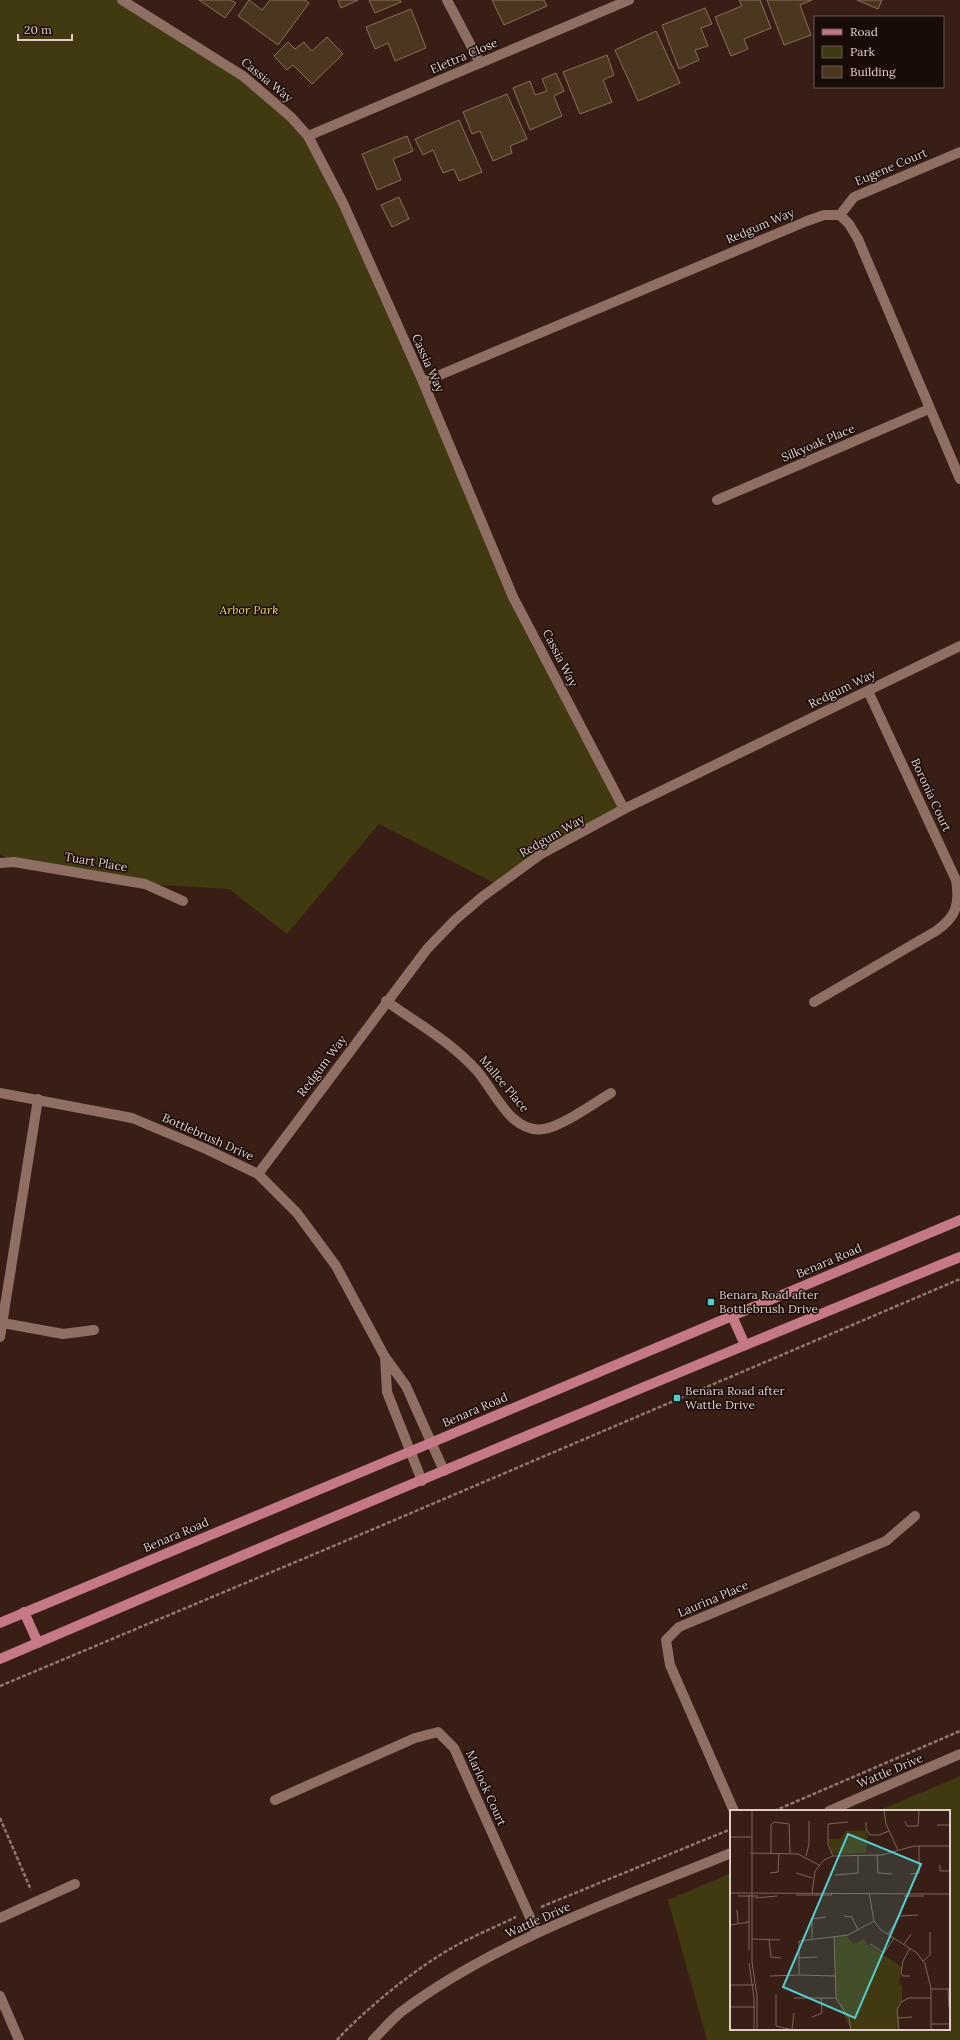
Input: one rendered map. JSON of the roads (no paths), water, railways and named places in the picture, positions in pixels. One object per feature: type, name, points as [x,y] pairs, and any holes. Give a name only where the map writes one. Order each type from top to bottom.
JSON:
[{"type":"main road","name":"Benara Road","points":[[0,1622],[433,1442],[960,1220]]},
{"type":"main road","points":[[0,1659],[444,1471],[960,1257]]},
{"type":"main road","points":[[732,1316],[745,1345]]},
{"type":"main road","points":[[24,1612],[38,1643]]},
{"type":"street","name":"Cassia Way","points":[[122,0],[243,76],[291,117],[308,136],[343,203],[423,382],[513,597],[624,810]]},
{"type":"street","points":[[447,0],[480,63]]},
{"type":"street","name":"Elettra Close","points":[[308,136],[629,0]]},
{"type":"street","name":"Eugene Court","points":[[840,215],[854,197],[960,152]]},
{"type":"street","name":"Redgum Way","points":[[423,382],[807,221],[824,215],[840,215]]},
{"type":"street","points":[[840,215],[850,224],[858,239],[929,409],[960,478]]},
{"type":"street","name":"Silkyoak Place","points":[[717,500],[929,409]]},
{"type":"street","name":"Redgum Way","points":[[258,1174],[386,1001],[427,949],[455,920],[482,897],[541,854],[624,810],[960,646]]},
{"type":"street","name":"Boronia Court","points":[[814,1002],[936,931],[949,921],[957,909],[959,893],[956,880],[868,691]]},
{"type":"street","name":"Tuart Place","points":[[0,863],[14,862],[145,884],[183,901]]},
{"type":"street","name":"Mallee Place","points":[[386,1001],[459,1052],[478,1072],[510,1116],[521,1125],[532,1129],[544,1129],[559,1123],[611,1093]]},
{"type":"street","name":"Bottlebrush Drive","points":[[0,1093],[132,1118],[206,1149],[258,1174],[297,1214],[320,1244],[346,1283],[385,1357],[406,1386],[433,1442],[444,1471]]},
{"type":"street","points":[[0,1337],[38,1099]]},
{"type":"street","points":[[3,1323],[63,1334],[94,1330]]},
{"type":"street","name":"Bottlebrush Drive","points":[[385,1357],[387,1392],[409,1452],[422,1481]]},
{"type":"street","name":"Laurina Place","points":[[734,1810],[670,1665],[666,1640],[679,1627],[886,1541],[915,1516]]},
{"type":"street","name":"Marlock Court","points":[[275,1800],[415,1738],[438,1732],[454,1748],[537,1933]]},
{"type":"street","name":"Wattle Drive","points":[[831,1810],[960,1754]]},
{"type":"street","name":"Wattle Drive","points":[[373,2040],[400,2013],[481,1960],[537,1933],[730,1853]]},
{"type":"street","points":[[0,1918],[75,1884]]},
{"type":"street","points":[[0,1996],[19,2040]]},
{"type":"place","name":"Benara Road after Bottlebrush Drive","points":[[711,1302]]},
{"type":"place","name":"Benara Road after Wattle Drive","points":[[677,1398]]},
{"type":"park label","name":"Arbor Park","points":[[249,610]]}]
